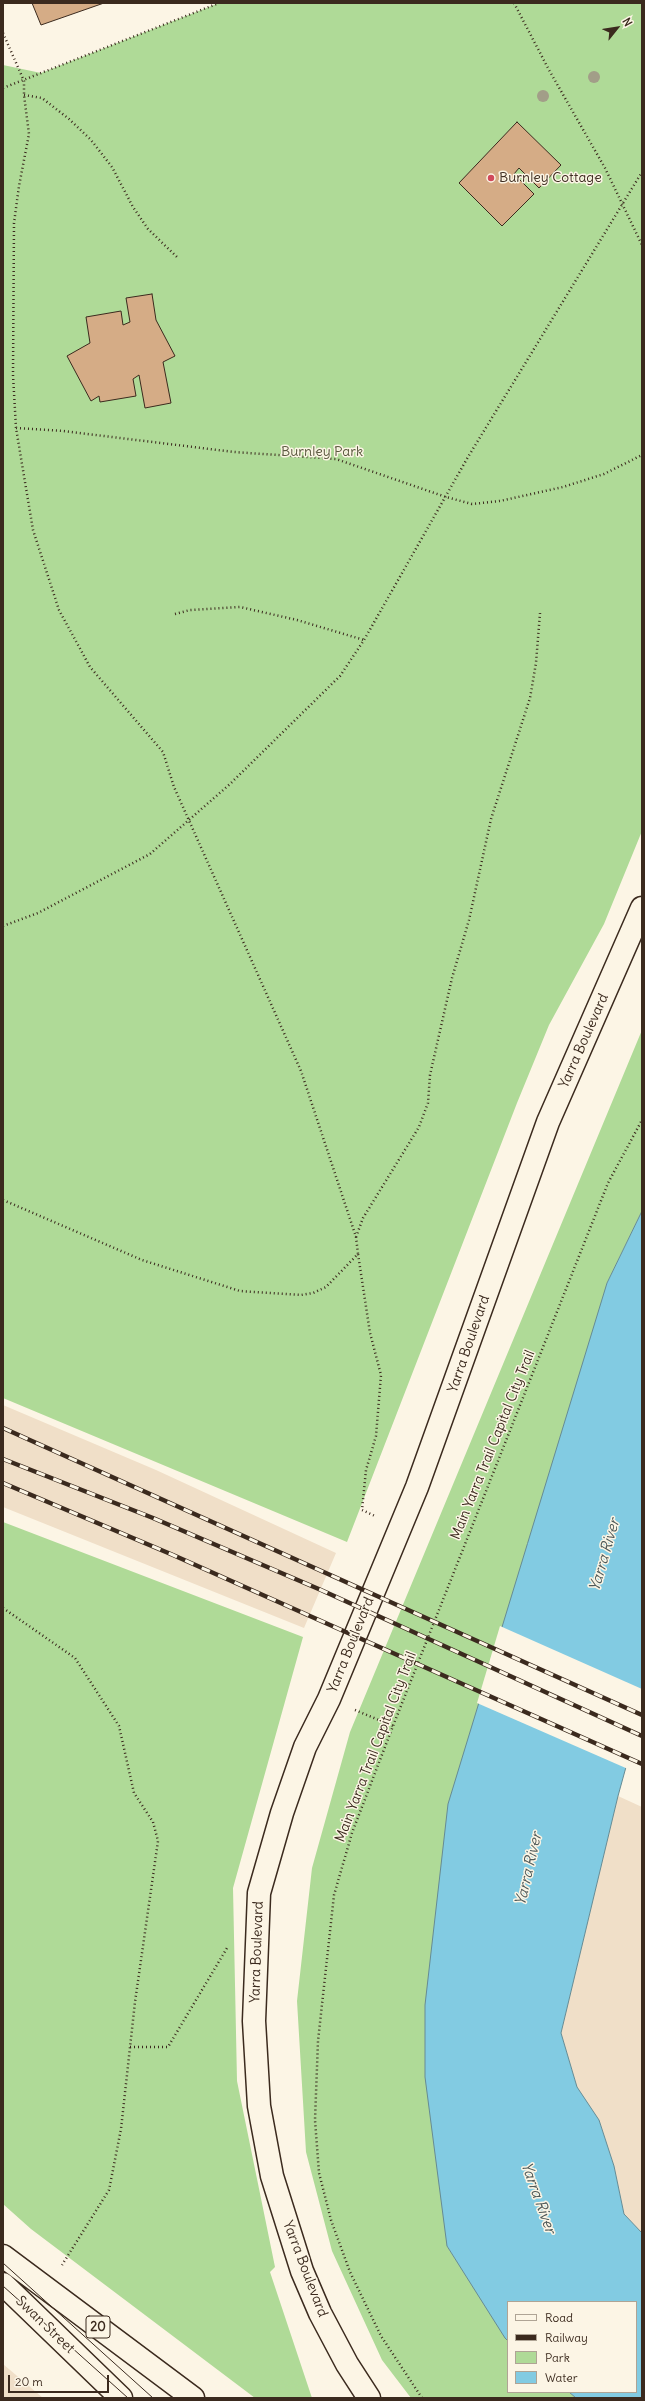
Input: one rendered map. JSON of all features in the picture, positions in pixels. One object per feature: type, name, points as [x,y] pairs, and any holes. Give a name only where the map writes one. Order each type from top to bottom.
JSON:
[{"type":"main road","name":"Yarra Boulevard","points":[[369,2398],[347,2364],[320,2313],[302,2271],[276,2190],[259,2106],[254,2029],[259,1893],[282,1813],[305,1747],[329,1699],[417,1487],[464,1359],[506,1235],[548,1122],[642,908]]},
{"type":"main road","name":"Swan Street","points":[[3,2256],[193,2398]]},
{"type":"main road","name":"Swan Street","points":[[3,2284],[121,2398]]},
{"type":"path","points":[[3,88],[219,3]]},
{"type":"path","points":[[514,3],[549,70],[606,168],[642,245]]},
{"type":"path","points":[[3,33],[24,81],[24,95],[29,134],[19,186],[14,223],[13,376],[16,428],[33,530],[59,610],[90,667],[162,752],[174,787],[190,819],[301,1071],[356,1238],[370,1333],[381,1375],[376,1436],[366,1470],[362,1510],[399,1528]]},
{"type":"path","points":[[24,95],[42,98],[69,119],[91,140],[112,167],[133,207],[148,229],[179,259]]},
{"type":"path","points":[[3,926],[38,913],[150,854],[230,784],[340,676],[364,640],[468,457],[642,172]]},
{"type":"path","points":[[16,428],[64,431],[234,452],[336,459],[446,497],[472,504],[500,501],[557,488],[604,474],[642,455]]},
{"type":"path","points":[[175,614],[190,610],[240,607],[297,620],[364,640]]},
{"type":"path","points":[[356,1238],[363,1218],[420,1127],[428,1103],[430,1075],[452,978],[469,920],[491,819],[530,698],[536,663],[540,613]]},
{"type":"path","name":"Main Yarra Trail Capital City Trail","points":[[422,2398],[381,2336],[350,2272],[331,2220],[319,2173],[315,2120],[318,2040],[334,1895],[352,1833],[393,1726],[608,1183],[642,1120]]},
{"type":"path","points":[[3,1200],[142,1260],[240,1291],[301,1295],[313,1293],[326,1287],[358,1254]]},
{"type":"path","points":[[3,1608],[75,1658],[119,1726],[134,1793],[153,1822],[158,1841],[130,2047],[121,2129],[109,2190],[47,2289]]},
{"type":"path","points":[[329,1699],[393,1726]]},
{"type":"path","points":[[130,2047],[168,2047],[228,1947]]},
{"type":"shaded area","points":[[3,1405],[156,1470],[336,1553],[304,1628],[3,1507]]},
{"type":"shaded area","points":[[618,1796],[642,1807],[642,2233],[624,2214],[614,2166],[599,2120],[577,2087],[561,2033]]},
{"type":"shaded area","points":[[3,2364],[43,2398],[3,2398]]},
{"type":"green space","name":"Burnley Park","points":[[219,3],[642,3],[642,831],[604,924],[549,1025],[517,1103],[347,1542],[3,1398],[3,65],[41,73]]},
{"type":"green space","points":[[642,1030],[642,1211],[607,1283],[447,2246],[507,2339],[507,2393],[570,2393],[576,2398],[411,2398],[382,2360],[332,2251],[306,2152],[297,2001],[312,1868],[350,1732]]},
{"type":"green space","points":[[3,1522],[303,1637],[233,1888],[237,2081],[275,2267],[270,2272],[312,2398],[255,2398],[31,2229],[3,2204]]},
{"type":"water","name":"Yarra River","points":[[642,1211],[642,1709],[618,1796],[561,2033],[577,2087],[599,2120],[614,2166],[624,2214],[642,2233],[642,2398],[576,2398],[570,2393],[637,2393],[637,2301],[507,2301],[507,2340],[505,2338],[447,2246],[425,2077],[425,2005],[448,1804],[607,1283]]},
{"type":"pier","points":[[500,1626],[642,1689],[642,1716],[628,1769],[477,1703]]},
{"type":"building","points":[[32,3],[104,3],[41,25]]},
{"type":"building","name":"Burnley Cottage","points":[[517,122],[561,165],[539,188],[519,168],[514,174],[534,194],[502,226],[459,183]]},
{"type":"building","points":[[152,294],[156,320],[175,356],[163,362],[171,403],[145,408],[139,375],[133,379],[136,396],[100,402],[99,396],[91,401],[67,356],[90,343],[86,317],[121,311],[123,325],[130,322],[126,298]]},
{"type":"tram line","points":[[3,2263],[153,2398]]},
{"type":"tram line","points":[[3,2286],[128,2398]]},
{"type":"railway","points":[[3,1428],[642,1715]]},
{"type":"railway","points":[[3,1459],[153,1518],[321,1590],[642,1736]]},
{"type":"railway","points":[[3,1483],[173,1555],[642,1764]]},
{"type":"place","name":"Burnley Cottage","points":[[491,178]]}]
